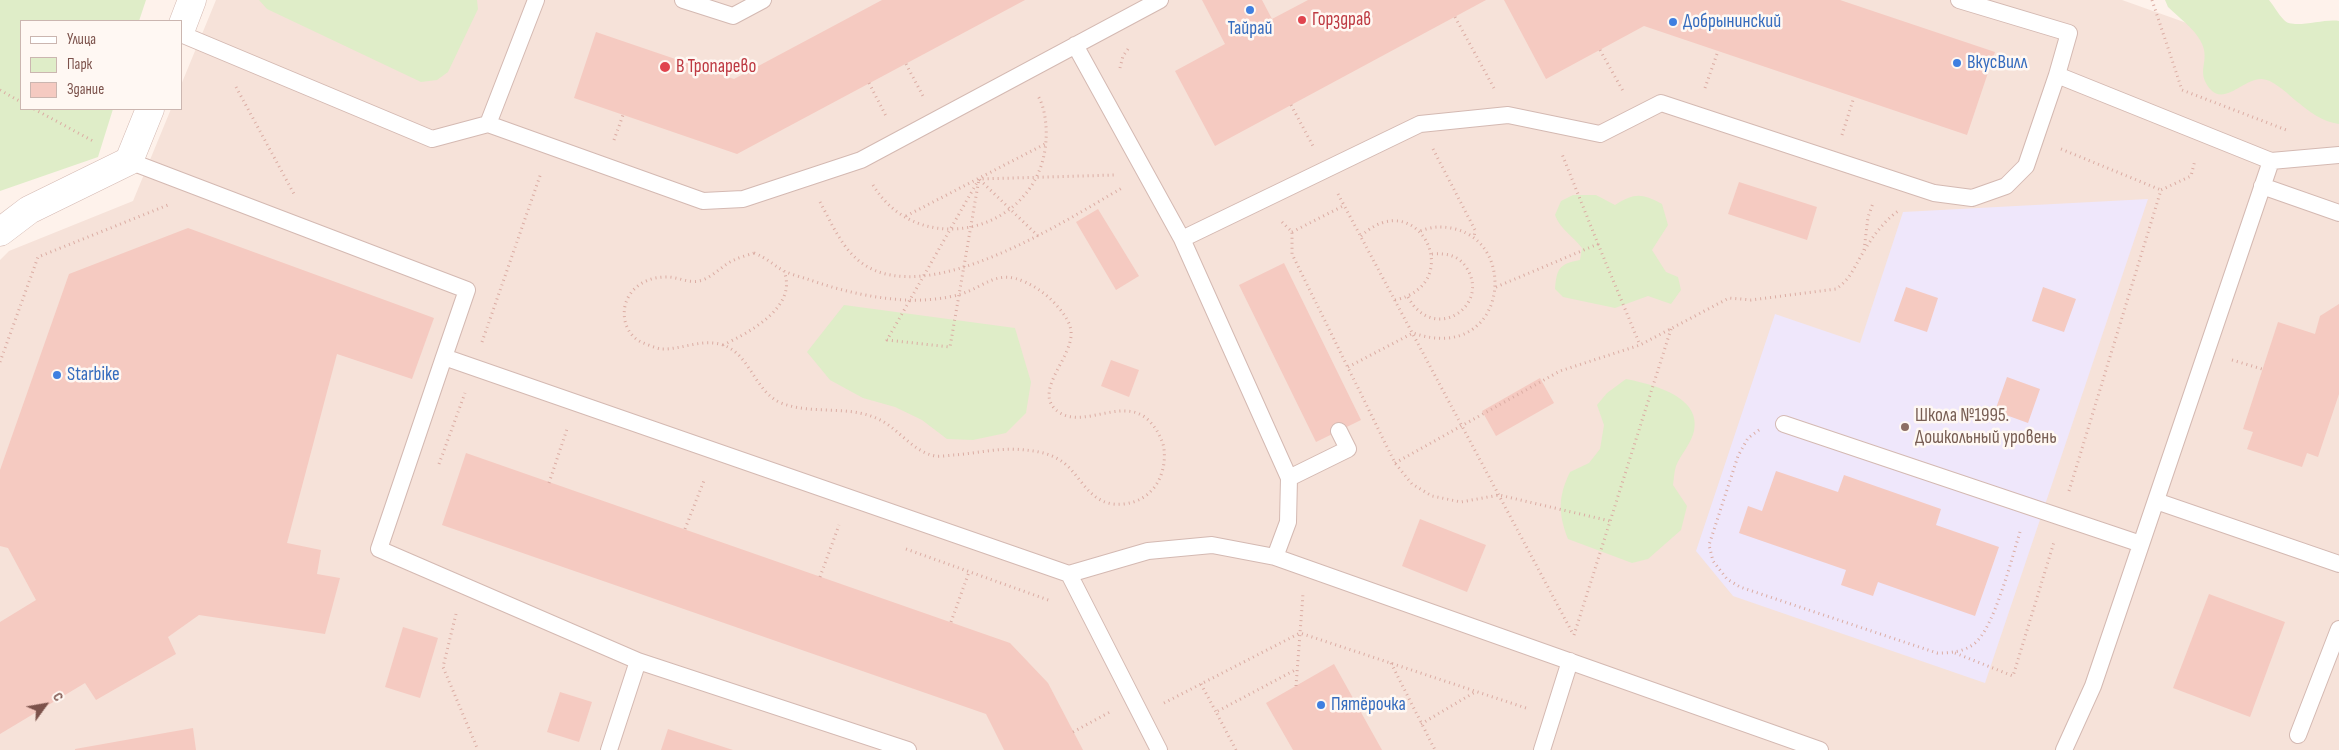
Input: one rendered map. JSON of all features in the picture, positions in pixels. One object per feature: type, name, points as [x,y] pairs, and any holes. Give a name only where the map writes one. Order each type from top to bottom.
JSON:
[{"type":"street","points":[[182,26],[192,0]]},
{"type":"street","points":[[0,232],[29,210],[129,161],[150,110]]},
{"type":"lane","points":[[488,124],[536,0]]},
{"type":"lane","points":[[683,0],[733,16],[762,0]]},
{"type":"lane","points":[[182,34],[432,139],[488,124],[703,201],[743,199],[862,160],[1160,0]]},
{"type":"lane","points":[[1182,239],[1420,124],[1508,115],[1600,134],[1661,103],[1934,193],[1972,198],[2006,186],[2026,166],[2057,75],[2069,33],[1959,0]]},
{"type":"lane","points":[[1075,46],[1182,239],[1289,478],[1288,522],[1276,557]]},
{"type":"lane","points":[[2057,75],[2271,160],[2339,155]]},
{"type":"lane","points":[[2064,750],[2093,686],[2271,160]]},
{"type":"lane","points":[[129,161],[467,290],[379,549],[638,661],[908,750]]},
{"type":"lane","points":[[2262,186],[2339,213]]},
{"type":"lane","points":[[444,357],[1069,574],[1148,551],[1212,545],[1276,557],[1820,750]]},
{"type":"lane","points":[[1784,424],[2141,544]]},
{"type":"lane","points":[[1289,478],[1348,449],[1339,431]]},
{"type":"lane","points":[[2156,501],[2339,564]]},
{"type":"lane","points":[[1069,574],[1159,750]]},
{"type":"lane","points":[[2298,735],[2339,629]]},
{"type":"lane","points":[[609,750],[638,661]]},
{"type":"lane","points":[[1542,750],[1570,661]]},
{"type":"path","points":[[2152,0],[2182,90],[2293,132]]},
{"type":"path","points":[[1456,17],[1508,115]]},
{"type":"path","points":[[1600,50],[1636,116]]},
{"type":"path","points":[[1696,114],[1718,51]]},
{"type":"path","points":[[238,58],[230,76],[315,232]]},
{"type":"path","points":[[906,64],[936,120]]},
{"type":"path","points":[[862,160],[874,187],[895,210],[922,225],[950,229],[970,227],[993,221],[1011,210],[1026,196],[1044,160],[1046,129],[1040,99],[1023,73]]},
{"type":"path","points":[[869,83],[899,140]]},
{"type":"path","points":[[0,90],[20,100]]},
{"type":"path","points":[[1834,160],[1854,98]]},
{"type":"path","points":[[2035,139],[2161,190],[2191,176],[2210,102]]},
{"type":"path","points":[[1291,105],[1574,635]]},
{"type":"path","points":[[36,110],[129,161]]},
{"type":"path","points":[[1420,124],[1475,230],[1474,238]]},
{"type":"path","points":[[1550,124],[1640,345]]},
{"type":"path","points":[[906,216],[1046,144]]},
{"type":"path","points":[[439,467],[550,146]]},
{"type":"path","points":[[979,179],[1147,174]]},
{"type":"path","points":[[807,178],[847,251],[864,265],[892,276],[922,278],[963,268],[1038,236],[1147,174]]},
{"type":"path","points":[[1864,251],[1868,217],[1883,177]]},
{"type":"path","points":[[979,179],[1038,236]]},
{"type":"path","points":[[979,179],[950,347],[886,340],[922,278],[979,179]]},
{"type":"path","points":[[1955,653],[2013,676],[2161,190]]},
{"type":"path","points":[[1395,463],[1560,371],[1640,345],[1729,298],[1751,300],[1836,289],[1847,282],[1864,251],[1888,218],[1904,206],[1934,193]]},
{"type":"path","points":[[0,362],[38,256],[177,202]]},
{"type":"path","points":[[1292,232],[1345,205]]},
{"type":"path","points":[[1276,220],[1284,223],[1292,232],[1292,254],[1395,463],[1412,484],[1432,496],[1461,502],[1499,495],[1610,521]]},
{"type":"path","points":[[1361,236],[1377,224],[1396,220],[1409,223],[1420,231],[1428,241],[1432,254],[1432,267],[1427,279],[1419,290],[1408,297],[1395,300]]},
{"type":"path","points":[[1348,367],[1413,333],[1430,339],[1449,339],[1467,333],[1482,321],[1492,306],[1496,287],[1494,269],[1486,252],[1474,238],[1457,230],[1438,227],[1420,231]]},
{"type":"path","points":[[1496,287],[1598,244]]},
{"type":"path","points":[[754,254],[770,260],[784,271],[847,293],[909,300],[958,295],[996,278],[1011,277],[1028,283],[1050,297],[1066,316],[1071,330],[1069,346],[1049,387],[1048,397],[1052,405],[1060,412],[1070,416],[1124,411],[1140,414],[1150,421],[1158,432],[1164,447],[1163,466],[1159,482],[1150,493],[1139,501],[1120,505],[1103,501],[1086,490],[1060,460],[1037,451],[1017,449],[937,456],[910,444],[882,420],[864,414],[802,409],[778,402],[767,394],[735,351],[723,345],[710,342],[661,348],[637,340],[626,328],[623,311],[628,295],[638,285],[651,278],[668,276],[688,282],[704,280],[734,260],[754,254]]},
{"type":"path","points":[[1408,297],[1421,314],[1442,320],[1462,311],[1468,303],[1472,292],[1472,281],[1462,262],[1448,254],[1432,254]]},
{"type":"path","points":[[723,345],[744,334],[778,308],[788,291],[788,280],[784,271]]},
{"type":"path","points":[[461,308],[490,320]]},
{"type":"path","points":[[1570,661],[1574,635],[1671,329]]},
{"type":"path","points":[[1784,424],[1764,427],[1748,438],[1738,456],[1709,545],[1718,567],[1727,579],[1740,587],[1937,654],[1955,653],[1975,643],[1990,621],[2028,507]]},
{"type":"path","points":[[549,483],[567,429]]},
{"type":"path","points":[[685,529],[705,478]]},
{"type":"path","points":[[820,576],[839,525]]},
{"type":"path","points":[[430,571],[457,615],[443,667],[478,750]]},
{"type":"path","points":[[951,622],[969,572]]},
{"type":"path","points":[[1141,714],[1300,633],[1552,717]]},
{"type":"path","points":[[1391,663],[1435,750]]},
{"type":"path","points":[[1216,712],[1298,668]]},
{"type":"path","points":[[1201,684],[1236,750]]},
{"type":"path","points":[[1422,724],[1476,691]]},
{"type":"path","points":[[1073,732],[1133,699]]},
{"type":"shaded area","points":[[216,0],[2122,0],[2339,77],[2339,750],[0,750],[0,260],[9,251],[133,201],[171,110],[182,110],[182,83]]},
{"type":"shaded area","name":"Школа №1995. Дошкольный уровень","points":[[2148,199],[1985,683],[1733,596],[1696,551],[1775,314],[1860,343],[1903,212]]},
{"type":"green space","points":[[0,0],[146,0],[139,20],[20,20],[20,110],[113,110],[98,157],[0,191]]},
{"type":"green space","points":[[259,0],[477,0],[478,9],[448,72],[437,80],[421,82],[267,9]]},
{"type":"green space","points":[[2165,0],[2269,0],[2288,23],[2301,24],[2339,21],[2339,124],[2327,121],[2316,115],[2270,81],[2255,80],[2222,94],[2210,89],[2203,74],[2205,55],[2199,38],[2168,7]]},
{"type":"green space","points":[[1573,195],[1596,195],[1615,205],[1628,198],[1643,196],[1662,204],[1668,225],[1652,250],[1666,272],[1678,277],[1681,290],[1671,304],[1648,296],[1615,308],[1563,297],[1555,289],[1560,268],[1568,263],[1580,260],[1582,248],[1563,228],[1555,215],[1561,201]]},
{"type":"green space","points":[[844,305],[1015,328],[1031,382],[1026,413],[1006,433],[973,440],[947,439],[922,420],[895,407],[863,398],[830,380],[807,352]]},
{"type":"green space","points":[[1626,379],[1661,388],[1683,400],[1690,409],[1694,419],[1693,436],[1680,457],[1674,476],[1673,485],[1687,506],[1681,530],[1648,559],[1632,563],[1568,539],[1561,513],[1561,497],[1570,472],[1589,463],[1600,449],[1604,425],[1597,405],[1607,393]]},
{"type":"building","points":[[882,0],[1025,0],[737,154],[574,98],[596,32],[734,79]]},
{"type":"building","points":[[1202,0],[1262,0],[1272,19],[1308,0],[1486,0],[1215,146],[1175,71],[1225,44]]},
{"type":"building","points":[[1504,0],[1840,0],[1995,52],[1967,135],[1644,26],[1546,79]]},
{"type":"building","points":[[1739,182],[1817,207],[1807,240],[1728,214]]},
{"type":"building","points":[[1098,209],[1139,276],[1116,290],[1076,222]]},
{"type":"building","points":[[188,228],[434,318],[412,379],[337,354],[287,543],[321,550],[317,574],[340,578],[325,634],[199,615],[168,637],[176,654],[96,700],[85,683],[0,734],[0,622],[36,600],[8,548],[0,546],[0,470],[69,274]]},
{"type":"building","points":[[1284,263],[1361,420],[1316,442],[1239,285]]},
{"type":"building","points":[[1906,287],[1938,298],[1927,332],[1894,321]]},
{"type":"building","points":[[2043,287],[2076,299],[2064,332],[2032,321]]},
{"type":"building","points":[[2339,304],[2339,394],[2318,457],[2307,453],[2302,467],[2247,449],[2253,432],[2243,429],[2278,322],[2315,334],[2320,316]]},
{"type":"building","points":[[1111,360],[1139,370],[1129,397],[1101,386]]},
{"type":"building","points":[[2007,377],[2040,389],[2028,423],[1995,411]]},
{"type":"building","points":[[1540,378],[1554,403],[1496,436],[1482,411]]},
{"type":"building","points":[[466,453],[1010,643],[1048,683],[1083,750],[1004,750],[986,714],[442,525]]},
{"type":"building","points":[[1776,471],[1838,492],[1844,475],[1941,509],[1936,525],[1999,547],[1975,616],[1878,582],[1873,596],[1841,585],[1846,570],[1739,533],[1748,506],[1762,511]]},
{"type":"building","points":[[1420,519],[1486,545],[1467,592],[1402,566]]},
{"type":"building","points":[[2209,594],[2285,622],[2250,717],[2173,688]]},
{"type":"building","points":[[403,627],[438,638],[420,698],[385,687]]},
{"type":"building","points":[[1334,664],[1382,750],[1293,750],[1266,703]]},
{"type":"building","points":[[560,692],[592,702],[579,742],[547,732]]},
{"type":"building","points":[[193,728],[196,750],[75,750],[75,749]]},
{"type":"building","points":[[668,729],[733,750],[661,750]]},
{"type":"place","name":"Тайрай","points":[[1250,10]]},
{"type":"place","name":"Горздрав","points":[[1302,20]]},
{"type":"place","name":"Добрынинский","points":[[1673,22]]},
{"type":"place","name":"ВкусВилл","points":[[1957,63]]},
{"type":"place","name":"В Тропарево","points":[[665,67]]},
{"type":"place","name":"Starbike","points":[[57,375]]},
{"type":"place","name":"Школа №1995. Дошкольный уровень","points":[[1905,427]]},
{"type":"place","name":"Пятёрочка","points":[[1321,705]]}]
